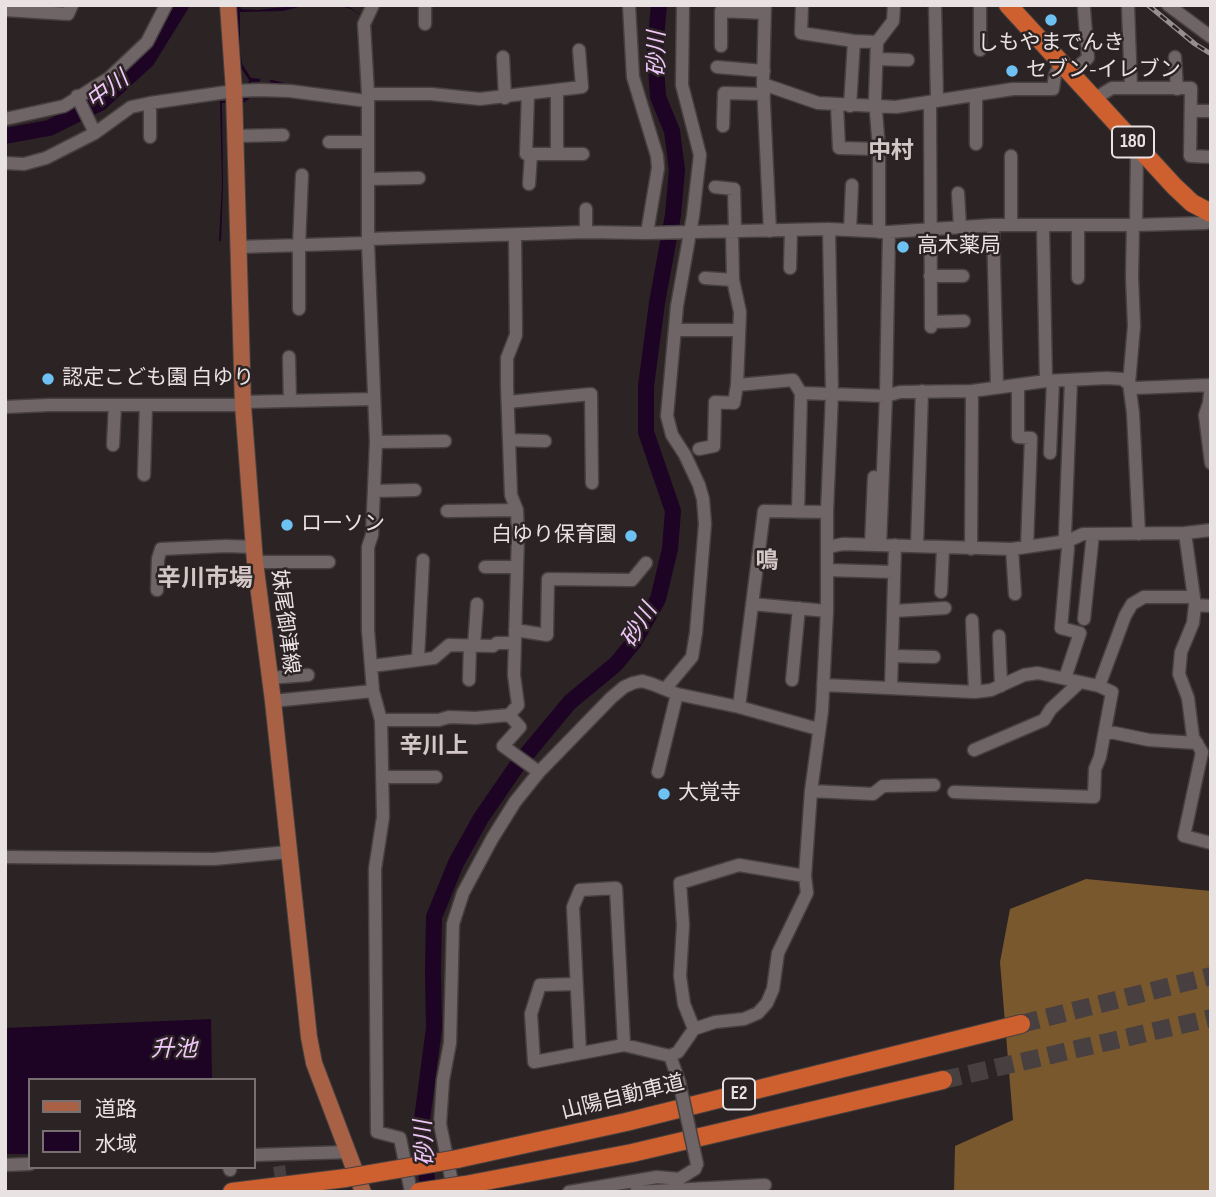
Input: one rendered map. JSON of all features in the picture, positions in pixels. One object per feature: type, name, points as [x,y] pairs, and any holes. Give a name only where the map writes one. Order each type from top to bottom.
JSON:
[{"type":"highway","name":"180","points":[[1008,5],[1184,196],[1211,216]]},
{"type":"highway","name":"山陽自動車道","points":[[232,1192],[346,1178],[457,1159],[626,1122],[1021,1024]]},
{"type":"highway","name":"E2","points":[[419,1192],[459,1189],[632,1153],[943,1080]]},
{"type":"main road","name":"妹尾御津線","points":[[228,5],[234,91],[243,403],[254,555],[273,701],[309,1037],[314,1063],[363,1192]]},
{"type":"street","points":[[5,10],[68,13],[72,5]]},
{"type":"street","points":[[5,119],[64,106],[108,78],[148,42],[166,5]]},
{"type":"street","points":[[373,5],[364,24],[368,241],[376,442],[372,535],[368,547],[368,630],[373,691],[381,720],[383,817],[375,869],[377,1132],[400,1138],[411,1192]]},
{"type":"street","points":[[425,5],[425,24]]},
{"type":"street","points":[[629,5],[634,78],[659,167],[650,233]]},
{"type":"street","points":[[658,772],[671,691],[692,657],[705,535],[705,512],[699,485],[672,435],[667,416],[675,319],[700,155],[682,85],[683,5]]},
{"type":"street","points":[[802,5],[802,33],[877,42]]},
{"type":"street","points":[[875,545],[886,396],[877,42],[893,21],[894,5]]},
{"type":"street","points":[[935,5],[930,230],[931,325],[964,321]]},
{"type":"street","points":[[980,5],[980,50]]},
{"type":"street","points":[[1168,5],[1211,37]]},
{"type":"street","points":[[1128,6],[1131,89]]},
{"type":"street","points":[[721,46],[721,11],[765,9],[764,89],[770,231]]},
{"type":"street","points":[[723,126],[724,93],[764,89],[818,103],[896,107],[1013,89],[1053,89],[1055,75],[1088,58],[1084,9]]},
{"type":"street","points":[[854,41],[839,148],[879,149]]},
{"type":"street","points":[[5,163],[24,164],[46,158],[95,133],[131,107],[234,91],[290,91],[367,97],[431,94],[481,99],[582,87],[579,50]]},
{"type":"street","points":[[503,57],[505,98]]},
{"type":"street","points":[[1175,57],[1177,89]]},
{"type":"street","points":[[877,59],[908,60]]},
{"type":"street","points":[[717,67],[764,71]]},
{"type":"street","points":[[1094,99],[1112,88],[1191,88],[1190,156],[1211,157]]},
{"type":"street","points":[[557,90],[559,154]]},
{"type":"street","points":[[528,94],[526,155],[583,154]]},
{"type":"street","points":[[976,95],[976,144]]},
{"type":"street","points":[[77,96],[95,133]]},
{"type":"street","points":[[149,103],[150,137]]},
{"type":"street","points":[[1191,111],[1211,111]]},
{"type":"street","points":[[235,136],[283,135]]},
{"type":"street","points":[[329,142],[367,142]]},
{"type":"street","points":[[1137,146],[1132,277],[1134,326],[1129,383],[1139,534]]},
{"type":"street","points":[[529,184],[531,154]]},
{"type":"street","points":[[1011,156],[1011,225]]},
{"type":"street","points":[[299,309],[302,175]]},
{"type":"street","points":[[368,179],[419,178]]},
{"type":"street","points":[[850,230],[852,185]]},
{"type":"street","points":[[699,449],[714,446],[715,402],[734,403],[737,385],[740,312],[733,280],[734,189],[715,187]]},
{"type":"street","points":[[958,193],[960,227]]},
{"type":"street","points":[[586,209],[586,232]]},
{"type":"street","points":[[237,247],[586,232],[830,229],[883,232],[993,225],[1206,223],[1211,216]]},
{"type":"street","points":[[993,225],[997,387]]},
{"type":"street","points":[[1043,226],[1050,381],[1049,453]]},
{"type":"street","points":[[1078,226],[1078,278]]},
{"type":"street","points":[[575,984],[540,985],[531,1014],[534,1062],[624,1045],[670,1056],[678,1052],[694,1029],[715,1022],[744,1019],[758,1013],[773,989],[778,953],[807,893],[805,876],[811,791],[823,685],[827,611],[827,512],[832,394],[830,229]]},
{"type":"street","points":[[790,268],[791,230]]},
{"type":"street","points":[[381,720],[439,720],[449,717],[509,715],[518,705],[514,675],[517,510],[511,495],[507,358],[516,335],[515,235]]},
{"type":"street","points":[[930,275],[963,276]]},
{"type":"street","points":[[705,278],[733,280]]},
{"type":"street","points":[[682,330],[739,330]]},
{"type":"street","points":[[289,357],[290,401]]},
{"type":"street","points":[[801,393],[886,396],[900,392],[972,391],[1050,381],[1122,379],[1134,388],[1211,385],[1205,415],[1211,463]]},
{"type":"street","points":[[737,385],[793,380],[801,393],[798,512]]},
{"type":"street","points":[[1065,678],[1080,633],[1061,628],[1068,541],[1065,535],[1071,380]]},
{"type":"street","points":[[1018,385],[1018,437],[1031,438],[1027,547]]},
{"type":"street","points":[[917,546],[922,391]]},
{"type":"street","points":[[971,549],[972,391]]},
{"type":"street","points":[[508,402],[592,394],[592,483]]},
{"type":"street","points":[[5,408],[374,399]]},
{"type":"street","points":[[113,445],[115,405]]},
{"type":"street","points":[[144,475],[146,405]]},
{"type":"street","points":[[376,442],[445,440]]},
{"type":"street","points":[[509,440],[545,441]]},
{"type":"street","points":[[874,477],[875,545]]},
{"type":"street","points":[[375,491],[415,490]]},
{"type":"street","points":[[447,511],[517,510]]},
{"type":"street","points":[[739,707],[764,511],[827,512]]},
{"type":"street","points":[[828,547],[844,544],[1012,549],[1068,541],[1083,534],[1185,533],[1211,530]]},
{"type":"street","points":[[1185,533],[1194,601],[1193,623],[1181,652],[1179,674],[1188,698],[1192,729],[1202,752],[1184,836],[1211,843]]},
{"type":"street","points":[[1084,619],[1093,534]]},
{"type":"street","points":[[891,688],[895,545]]},
{"type":"street","points":[[157,590],[161,550],[226,546],[254,555],[330,562]]},
{"type":"street","points":[[941,592],[943,548]]},
{"type":"street","points":[[1012,549],[1015,594]]},
{"type":"street","points":[[418,658],[423,560]]},
{"type":"street","points":[[372,666],[434,657],[449,645],[472,645],[515,637],[547,635],[548,579],[632,580],[646,563]]},
{"type":"street","points":[[485,567],[517,567]]},
{"type":"street","points":[[827,570],[894,572]]},
{"type":"street","points":[[1098,686],[1132,604],[1144,597],[1194,601],[1211,606]]},
{"type":"street","points":[[469,680],[477,604]]},
{"type":"street","points":[[752,604],[827,611]]},
{"type":"street","points":[[792,680],[799,608]]},
{"type":"street","points":[[893,611],[945,608]]},
{"type":"street","points":[[972,620],[975,692]]},
{"type":"street","points":[[999,636],[1000,686]]},
{"type":"street","points":[[892,656],[934,657]]},
{"type":"street","points":[[823,685],[975,692],[1000,686],[1024,675],[1038,673],[1098,686],[1112,692],[1095,769],[1094,797],[954,792]]},
{"type":"street","points":[[269,678],[308,676]]},
{"type":"street","points":[[459,1189],[440,1124],[440,1101],[450,1043],[453,924],[463,893],[515,802],[539,772],[624,687],[642,681],[818,729]]},
{"type":"street","points":[[974,750],[1044,720],[1051,709],[1080,682]]},
{"type":"street","points":[[273,701],[373,691]]},
{"type":"street","points":[[509,715],[520,727],[503,746],[539,772]]},
{"type":"street","points":[[1105,732],[1149,740],[1197,743]]},
{"type":"street","points":[[382,777],[436,777]]},
{"type":"street","points":[[811,791],[873,794],[883,786],[934,785]]},
{"type":"street","points":[[5,857],[214,859],[288,852]]},
{"type":"street","points":[[694,1029],[684,1004],[680,975],[684,925],[680,883],[739,865],[805,876]]},
{"type":"street","points":[[580,1053],[573,907],[580,890],[616,888],[624,1045]]},
{"type":"street","points":[[569,1192],[657,1177],[679,1179],[695,1170],[697,1164],[679,1081],[670,1056]]},
{"type":"street","points":[[256,1156],[278,1161],[349,1152]]},
{"type":"street","points":[[5,1165],[28,1164]]},
{"type":"street","points":[[644,1191],[739,1190],[765,1185]]},
{"type":"shaded area","points":[[1086,879],[1211,891],[1211,1192],[954,1192],[955,1146],[1013,1120],[1000,962],[1010,909]]},
{"type":"water","points":[[236,5],[240,5],[241,9],[257,10],[306,5],[283,11],[240,12],[242,64],[251,78],[261,79],[259,82],[251,82],[249,99],[243,103],[222,103],[223,185],[219,241],[222,185],[220,101],[236,101],[246,97],[249,80],[239,65]]},
{"type":"water","points":[[306,5],[345,5],[364,17],[340,6]]},
{"type":"water","name":"升池","points":[[211,1019],[212,1078],[28,1078],[28,1154],[5,1154],[5,1028]]},
{"type":"waterway","name":"中川","points":[[5,136],[49,128],[100,103],[147,60],[181,5]]},
{"type":"waterway","name":"砂川","points":[[430,1192],[421,1127],[434,1028],[434,917],[456,863],[481,818],[516,767],[570,702],[616,664],[634,642],[658,599],[670,549],[673,511],[646,432],[646,386],[673,215],[677,170],[672,131],[658,97],[655,50],[659,5]]},
{"type":"waterway","points":[[271,81],[283,84]]},
{"type":"tunnel","points":[[1021,1024],[1211,976]]},
{"type":"tunnel","points":[[943,1080],[1211,1018]]},
{"type":"tunnel","points":[[279,1166],[283,1192]]},
{"type":"railway","points":[[1148,5],[1211,54]]},
{"type":"place","name":"しもやまでんき","points":[[1051,20]]},
{"type":"place","name":"セブン-イレブン","points":[[1012,71]]},
{"type":"place","name":"高木薬局","points":[[903,247]]},
{"type":"place","name":"認定こども園 白ゆり","points":[[48,379]]},
{"type":"place","name":"ローソン","points":[[287,525]]},
{"type":"place","name":"白ゆり保育園","points":[[631,536]]},
{"type":"place","name":"大覚寺","points":[[664,794]]},
{"type":"district","name":"中村","points":[[891,152]]},
{"type":"district","name":"鳴","points":[[767,562]]},
{"type":"district","name":"辛川市場","points":[[205,580]]},
{"type":"district","name":"辛川上","points":[[434,747]]}]
